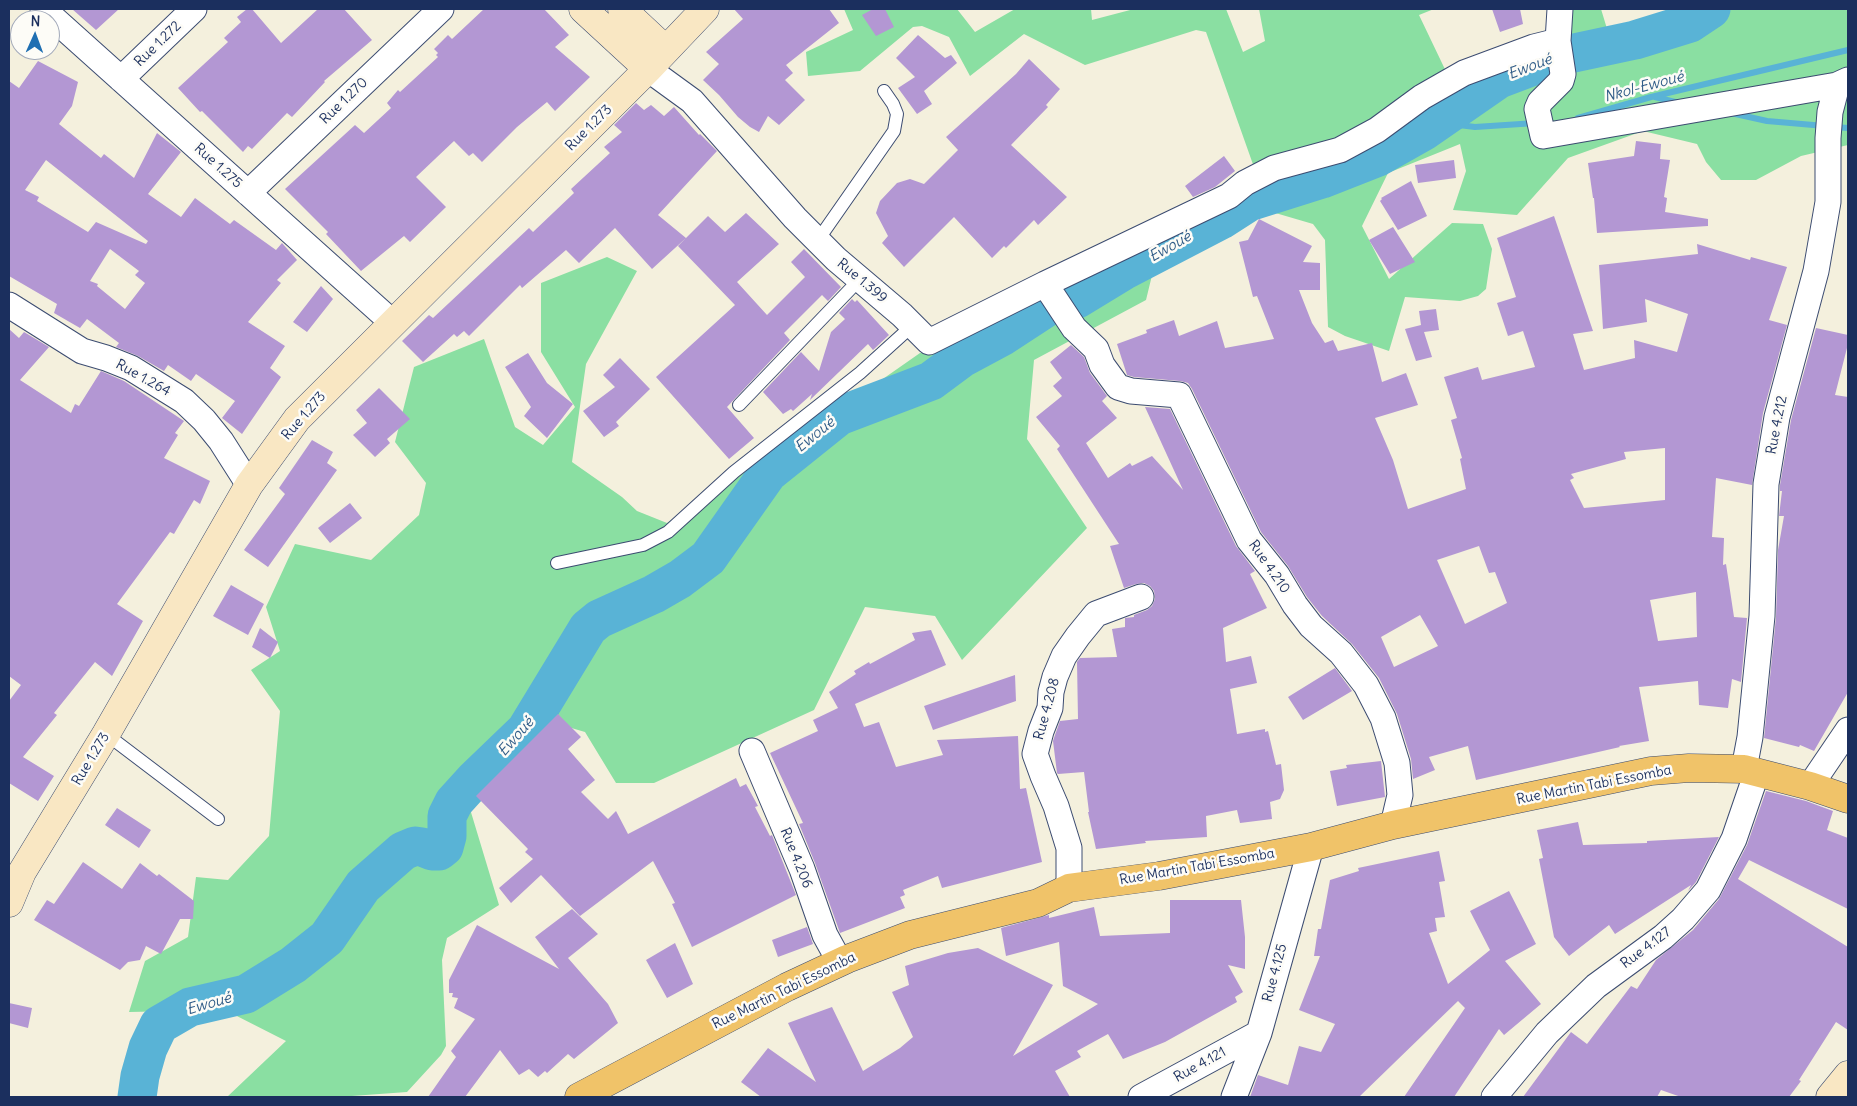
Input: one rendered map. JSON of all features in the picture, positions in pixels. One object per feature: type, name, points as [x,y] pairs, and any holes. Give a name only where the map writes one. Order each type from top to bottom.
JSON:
[{"type":"main road","points":[[583,9],[657,60]]},
{"type":"main road","points":[[622,9],[657,60]]},
{"type":"main road","name":"Rue 1.273","points":[[9,903],[22,872],[106,734],[250,485],[297,419],[657,60],[704,9]]},
{"type":"main road","name":"Rue Martin Tabi Essomba","points":[[579,1097],[787,986],[846,959],[910,935],[1038,903],[1069,888],[1159,876],[1310,847],[1393,825],[1651,771],[1690,768],[1750,770],[1810,786],[1848,799]]},
{"type":"main road","points":[[1830,1097],[1848,1075]]},
{"type":"street","name":"Rue 1.275","points":[[43,9],[393,323]]},
{"type":"street","name":"Rue 1.272","points":[[121,79],[194,9]]},
{"type":"street","name":"Rue 1.270","points":[[248,193],[441,9]]},
{"type":"street","points":[[1560,9],[1558,41],[1563,74],[1561,81],[1540,102],[1537,109],[1543,136],[1842,83]]},
{"type":"street","points":[[1047,288],[1229,196],[1245,183],[1274,168],[1340,150],[1377,130],[1422,96],[1464,73],[1534,46],[1558,41]]},
{"type":"street","name":"Rue 1.399","points":[[657,60],[794,218],[836,259],[913,325],[929,342],[1047,288]]},
{"type":"street","name":"Rue 4.212","points":[[1750,770],[1750,737],[1762,616],[1766,484],[1777,417],[1816,271],[1828,202],[1830,112],[1842,83]]},
{"type":"street","name":"Rue 4.210","points":[[1047,288],[1074,328],[1096,349],[1102,365],[1118,386],[1131,391],[1179,395],[1249,540],[1277,575],[1295,605],[1311,626],[1341,654],[1366,685],[1383,718],[1397,763],[1400,795],[1393,825]]},
{"type":"street","name":"Rue 1.264","points":[[9,305],[82,351],[131,368],[184,401],[204,420],[220,440],[250,485]]},
{"type":"street","name":"Rue 4.208","points":[[1069,888],[1069,848],[1056,806],[1035,754],[1050,708],[1050,692],[1064,656],[1096,614],[1141,597]]},
{"type":"street","points":[[1810,786],[1848,730]]},
{"type":"street","name":"Rue 4.206","points":[[752,752],[802,869],[825,935],[836,955],[846,959]]},
{"type":"street","name":"Rue 4.127","points":[[1494,1097],[1547,1033],[1596,986],[1684,919],[1708,890],[1734,839],[1750,770]]},
{"type":"street","name":"Rue 4.125","points":[[1234,1097],[1259,1033],[1310,847]]},
{"type":"street","name":"Rue 4.121","points":[[1141,1097],[1259,1033]]},
{"type":"lane","points":[[818,240],[894,131],[897,114],[884,91]]},
{"type":"lane","points":[[739,405],[860,279]]},
{"type":"lane","points":[[557,563],[643,544],[668,532],[734,472],[860,373],[913,325]]},
{"type":"lane","points":[[106,734],[218,819]]},
{"type":"green space","points":[[844,9],[957,9],[975,32],[1015,9],[1091,9],[1092,20],[1134,9],[1226,9],[1243,52],[1265,41],[1259,9],[1434,9],[1419,15],[1452,84],[1566,46],[1566,9],[1601,9],[1608,32],[1685,9],[1848,9],[1848,145],[1801,156],[1756,180],[1721,180],[1706,162],[1697,144],[1643,131],[1568,158],[1517,215],[1453,210],[1466,171],[1460,144],[1388,173],[1362,226],[1389,279],[1452,223],[1483,224],[1492,249],[1486,289],[1478,296],[1460,301],[1405,297],[1389,351],[1345,336],[1328,327],[1325,240],[1313,224],[1255,207],[1201,238],[1154,267],[1146,300],[1034,360],[1027,439],[1087,528],[962,660],[935,616],[865,607],[814,710],[654,783],[616,783],[585,732],[544,720],[467,799],[499,905],[447,938],[442,960],[446,1046],[441,1055],[407,1092],[351,1097],[227,1097],[286,1041],[225,1010],[129,1012],[145,961],[188,937],[196,877],[228,880],[269,836],[280,711],[251,670],[280,651],[266,607],[295,544],[371,560],[419,515],[426,483],[395,442],[414,367],[484,339],[515,427],[543,445],[575,407],[541,352],[541,283],[607,257],[637,271],[586,364],[572,462],[622,497],[637,511],[667,523],[827,418],[920,353],[947,346],[1255,170],[1206,32],[1196,30],[1085,65],[1024,34],[970,76],[949,37],[922,26],[913,27],[860,71],[808,76],[806,52],[853,30]]},
{"type":"building","points":[[72,9],[119,9],[96,30]]},
{"type":"building","points":[[247,9],[252,9],[281,43],[318,9],[344,9],[372,40],[324,81],[292,117],[287,113],[252,149],[248,146],[243,152],[202,111],[200,112],[178,88],[228,42],[224,38],[241,22],[237,17]]},
{"type":"building","points":[[484,9],[544,9],[569,35],[555,47],[590,77],[555,111],[547,102],[517,127],[482,162],[473,153],[469,156],[454,141],[416,177],[446,207],[410,242],[404,236],[361,271],[326,234],[328,232],[285,189],[355,125],[364,133],[391,108],[387,103],[398,90],[400,92],[438,57],[436,55],[438,53],[434,49],[448,35],[452,39]]},
{"type":"building","points":[[734,9],[829,9],[839,23],[786,65],[793,73],[785,80],[805,100],[779,125],[768,116],[759,132],[738,117],[703,80],[719,64],[706,52],[743,19]]},
{"type":"building","points":[[873,9],[885,9],[894,27],[876,36],[862,15]]},
{"type":"building","points":[[1492,9],[1520,9],[1523,24],[1500,32]]},
{"type":"building","points":[[918,35],[945,58],[951,55],[957,63],[924,91],[932,104],[917,114],[898,88],[915,77],[896,58]]},
{"type":"building","points":[[1029,59],[1060,89],[1046,105],[1048,107],[1011,145],[1067,197],[1038,225],[1034,220],[1006,248],[1004,246],[992,258],[954,217],[904,267],[882,243],[888,236],[876,213],[880,201],[897,183],[910,179],[924,184],[958,150],[946,137],[1016,74]]},
{"type":"building","points":[[38,61],[78,82],[72,106],[59,124],[101,158],[104,154],[134,178],[157,133],[181,152],[148,194],[181,217],[195,198],[230,224],[234,220],[276,250],[282,243],[297,260],[277,280],[281,283],[248,322],[285,346],[270,368],[281,377],[242,434],[222,418],[235,401],[196,374],[191,381],[168,365],[164,371],[138,356],[116,347],[119,343],[87,319],[80,328],[54,313],[57,304],[9,276],[9,81],[19,88]],"holes":[[[46,160],[148,241],[146,244],[96,222],[88,232],[37,201],[39,197],[25,190]],[[110,249],[139,271],[135,275],[145,283],[125,309],[97,286],[98,284],[90,281]]]},
{"type":"building","points":[[636,103],[644,110],[651,105],[664,116],[674,107],[699,135],[717,151],[658,215],[686,238],[652,269],[615,228],[579,263],[566,250],[522,288],[520,285],[469,336],[464,331],[457,337],[454,334],[423,362],[402,341],[429,315],[433,318],[529,228],[533,232],[574,193],[571,189],[610,153],[604,147],[622,132],[614,125]]},
{"type":"building","points":[[1636,141],[1661,144],[1660,159],[1670,160],[1664,197],[1667,198],[1665,212],[1708,219],[1708,226],[1597,233],[1588,163],[1634,156]]},
{"type":"building","points":[[1224,156],[1235,171],[1215,187],[1193,197],[1185,186]]},
{"type":"building","points":[[1454,160],[1456,178],[1418,183],[1415,165]]},
{"type":"building","points":[[1411,181],[1427,216],[1398,230],[1380,201],[1381,198]]},
{"type":"building","points":[[746,213],[779,244],[737,282],[767,315],[805,277],[791,262],[804,249],[841,287],[828,301],[822,295],[784,333],[790,340],[727,407],[754,438],[729,459],[656,377],[735,305],[678,246],[708,216],[725,232]]},
{"type":"building","points":[[1554,216],[1593,331],[1573,334],[1584,370],[1635,358],[1634,340],[1677,352],[1688,314],[1645,299],[1647,322],[1603,329],[1599,265],[1698,254],[1697,244],[1750,260],[1751,257],[1787,267],[1769,320],[1787,325],[1763,413],[1752,485],[1716,478],[1712,537],[1724,538],[1723,565],[1726,564],[1734,617],[1747,618],[1741,682],[1732,679],[1728,708],[1699,705],[1698,681],[1639,687],[1649,741],[1619,746],[1476,780],[1468,746],[1429,757],[1435,770],[1413,779],[1411,759],[1397,714],[1379,678],[1352,644],[1322,616],[1307,597],[1288,566],[1261,532],[1188,383],[1127,375],[1117,344],[1147,333],[1146,330],[1174,320],[1179,336],[1217,321],[1225,348],[1274,339],[1257,296],[1253,297],[1239,242],[1248,240],[1259,219],[1312,246],[1303,262],[1320,263],[1320,290],[1299,290],[1312,323],[1325,343],[1333,340],[1338,351],[1372,343],[1382,382],[1406,373],[1418,405],[1375,418],[1393,460],[1408,509],[1466,489],[1460,459],[1462,458],[1451,420],[1457,418],[1444,377],[1478,367],[1482,380],[1535,367],[1523,331],[1508,336],[1497,303],[1516,297],[1497,238]],"holes":[[[1665,448],[1665,500],[1584,508],[1570,480],[1574,478],[1571,474],[1626,459],[1624,452]],[[1479,546],[1489,573],[1495,572],[1507,603],[1465,624],[1437,560]],[[1696,592],[1697,637],[1658,641],[1650,600]],[[1420,615],[1438,646],[1394,667],[1381,637]]]},
{"type":"building","points":[[1393,227],[1415,262],[1390,274],[1369,240]]},
{"type":"building","points":[[321,286],[333,299],[307,332],[293,322]]},
{"type":"building","points":[[852,299],[855,302],[857,300],[889,335],[873,350],[868,344],[810,400],[812,394],[793,411],[791,409],[783,414],[763,392],[801,352],[819,371],[831,332],[845,319],[839,313]]},
{"type":"building","points":[[1436,309],[1439,330],[1424,332],[1432,357],[1416,361],[1405,329],[1421,325],[1419,311]]},
{"type":"building","points":[[1816,328],[1848,335],[1848,344],[1835,395],[1848,397],[1848,692],[1814,751],[1800,745],[1799,747],[1764,738],[1776,617],[1778,550],[1784,516],[1779,516],[1782,491],[1780,491],[1780,485],[1791,420]]},
{"type":"building","points":[[9,329],[19,338],[24,332],[49,347],[20,380],[71,413],[75,404],[79,406],[101,371],[124,381],[184,421],[175,433],[178,435],[164,458],[210,481],[200,504],[194,500],[174,534],[170,532],[117,604],[143,621],[112,676],[95,662],[54,713],[57,715],[23,757],[54,776],[38,801],[9,783],[9,701],[21,685],[9,676]]},
{"type":"building","points":[[1071,345],[1084,357],[1090,373],[1107,396],[1102,401],[1117,418],[1086,443],[1108,478],[1130,463],[1132,466],[1152,456],[1183,490],[1145,407],[1170,409],[1236,546],[1255,571],[1250,574],[1267,608],[1223,628],[1226,662],[1251,656],[1257,683],[1230,689],[1237,734],[1265,729],[1265,732],[1268,731],[1276,765],[1281,764],[1284,790],[1280,799],[1270,802],[1272,819],[1240,823],[1237,810],[1206,816],[1207,837],[1145,841],[1146,843],[1096,849],[1088,812],[1084,772],[1057,773],[1053,741],[1060,721],[1078,719],[1077,662],[1080,658],[1117,657],[1112,629],[1125,627],[1125,618],[1134,617],[1134,615],[1147,610],[1152,606],[1155,599],[1154,591],[1144,583],[1124,588],[1110,546],[1119,544],[1057,449],[1060,446],[1036,417],[1062,396],[1053,386],[1062,378],[1050,362]]},
{"type":"building","points":[[528,353],[547,383],[573,404],[547,438],[524,416],[531,407],[505,367]]},
{"type":"building","points":[[620,358],[650,389],[616,422],[619,426],[604,437],[583,411],[615,387],[603,375]]},
{"type":"building","points":[[379,388],[410,419],[387,439],[390,443],[375,457],[353,435],[367,423],[356,410]]},
{"type":"building","points":[[312,440],[333,452],[327,463],[337,470],[268,567],[244,550],[285,494],[279,488]]},
{"type":"building","points":[[350,503],[362,518],[330,543],[318,528]]},
{"type":"building","points":[[231,585],[264,604],[248,635],[213,616]]},
{"type":"building","points":[[260,628],[278,642],[270,658],[252,647]]},
{"type":"building","points":[[931,630],[946,665],[855,704],[864,727],[879,722],[896,767],[943,755],[937,740],[1018,736],[1020,789],[1026,788],[1042,862],[942,888],[938,876],[903,890],[905,895],[900,897],[905,908],[840,933],[799,824],[803,823],[770,753],[818,731],[813,720],[838,708],[829,692],[856,674],[854,671],[915,640],[912,633]]},
{"type":"building","points":[[1335,668],[1352,691],[1303,720],[1288,697]]},
{"type":"building","points":[[1015,675],[1016,701],[933,730],[924,706]]},
{"type":"building","points":[[558,714],[581,737],[568,749],[595,780],[581,792],[608,819],[616,811],[628,834],[736,778],[740,787],[746,784],[758,806],[755,807],[770,836],[772,835],[796,895],[692,947],[672,904],[675,903],[653,861],[580,916],[541,875],[511,903],[499,888],[533,859],[525,852],[528,849],[476,796]]},
{"type":"building","points":[[1381,761],[1385,797],[1337,806],[1330,771],[1347,768],[1346,765]]},
{"type":"building","points":[[1766,791],[1806,801],[1833,811],[1827,830],[1848,838],[1848,909],[1749,860],[1738,879],[1848,947],[1848,1030],[1836,1022],[1799,1080],[1801,1081],[1789,1097],[1681,1097],[1661,1090],[1657,1097],[1523,1097],[1571,1032],[1587,1044],[1631,986],[1637,989],[1656,960],[1693,930],[1719,899],[1747,845]]},
{"type":"building","points":[[117,808],[151,830],[139,848],[105,825]]},
{"type":"building","points":[[1578,822],[1583,845],[1647,843],[1647,841],[1719,837],[1696,882],[1688,891],[1691,885],[1615,934],[1609,925],[1569,956],[1554,937],[1539,859],[1543,858],[1537,830]]},
{"type":"building","points":[[1439,851],[1445,881],[1439,882],[1445,917],[1435,918],[1437,931],[1429,933],[1448,984],[1490,950],[1470,911],[1509,891],[1536,944],[1505,961],[1541,1004],[1504,1035],[1499,1029],[1454,1097],[1404,1097],[1465,1008],[1458,1001],[1359,1097],[1250,1097],[1258,1075],[1288,1085],[1299,1046],[1321,1052],[1335,1024],[1299,1010],[1320,956],[1314,956],[1318,929],[1321,929],[1330,880],[1359,871],[1358,868]]},
{"type":"building","points":[[83,862],[122,889],[140,863],[157,876],[159,874],[194,901],[193,919],[180,919],[161,954],[146,946],[140,960],[128,962],[120,970],[34,920],[47,900],[54,904]]},
{"type":"building","points":[[1170,900],[1241,900],[1245,937],[1245,969],[1228,965],[1243,992],[1235,997],[1237,1002],[1165,1042],[1123,1059],[1108,1034],[1077,1051],[1081,1057],[1055,1071],[1070,1097],[761,1097],[741,1082],[768,1048],[816,1082],[788,1023],[832,1007],[863,1071],[900,1048],[913,1037],[892,992],[909,985],[905,966],[948,953],[978,948],[1053,985],[1013,1056],[1098,1004],[1063,986],[1059,942],[1006,956],[1001,928],[1049,915],[1049,918],[1094,907],[1100,936],[1170,933]]},
{"type":"building","points":[[572,909],[598,934],[568,958],[608,1004],[618,1023],[574,1059],[568,1054],[547,1073],[545,1071],[538,1077],[529,1069],[519,1075],[500,1050],[465,1097],[428,1097],[456,1057],[451,1051],[475,1019],[454,1008],[458,998],[452,997],[453,993],[449,993],[449,980],[477,925],[559,969],[535,937]]},
{"type":"building","points":[[807,927],[813,944],[778,957],[772,940]]},
{"type":"building","points":[[675,943],[693,984],[667,998],[646,960]]},
{"type":"building","points":[[9,1003],[32,1008],[28,1028],[9,1023]]},
{"type":"waterway","name":"Ewoué","points":[[137,1097],[140,1076],[148,1048],[159,1025],[190,1007],[246,994],[293,965],[327,938],[363,886],[403,851],[415,846],[432,851],[439,851],[444,847],[447,836],[447,816],[454,802],[526,730],[588,628],[599,619],[654,594],[680,579],[708,558],[768,473],[839,416],[931,381],[962,358],[1003,336],[1052,304],[1077,299],[1123,271],[1221,220],[1249,202],[1322,179],[1378,157],[1424,131],[1499,79],[1560,56],[1635,40],[1690,23],[1711,9]]},
{"type":"waterway","name":"Nkol-Ewoué","points":[[1578,118],[1651,97],[1848,50]]},
{"type":"waterway","points":[[1655,97],[1679,103]]},
{"type":"waterway","points":[[1731,113],[1767,121],[1825,126]]},
{"type":"waterway","name":"Nkol-Ewoué","points":[[1445,117],[1459,125],[1475,127],[1536,123]]},
{"type":"waterway","points":[[1835,127],[1848,128]]}]
